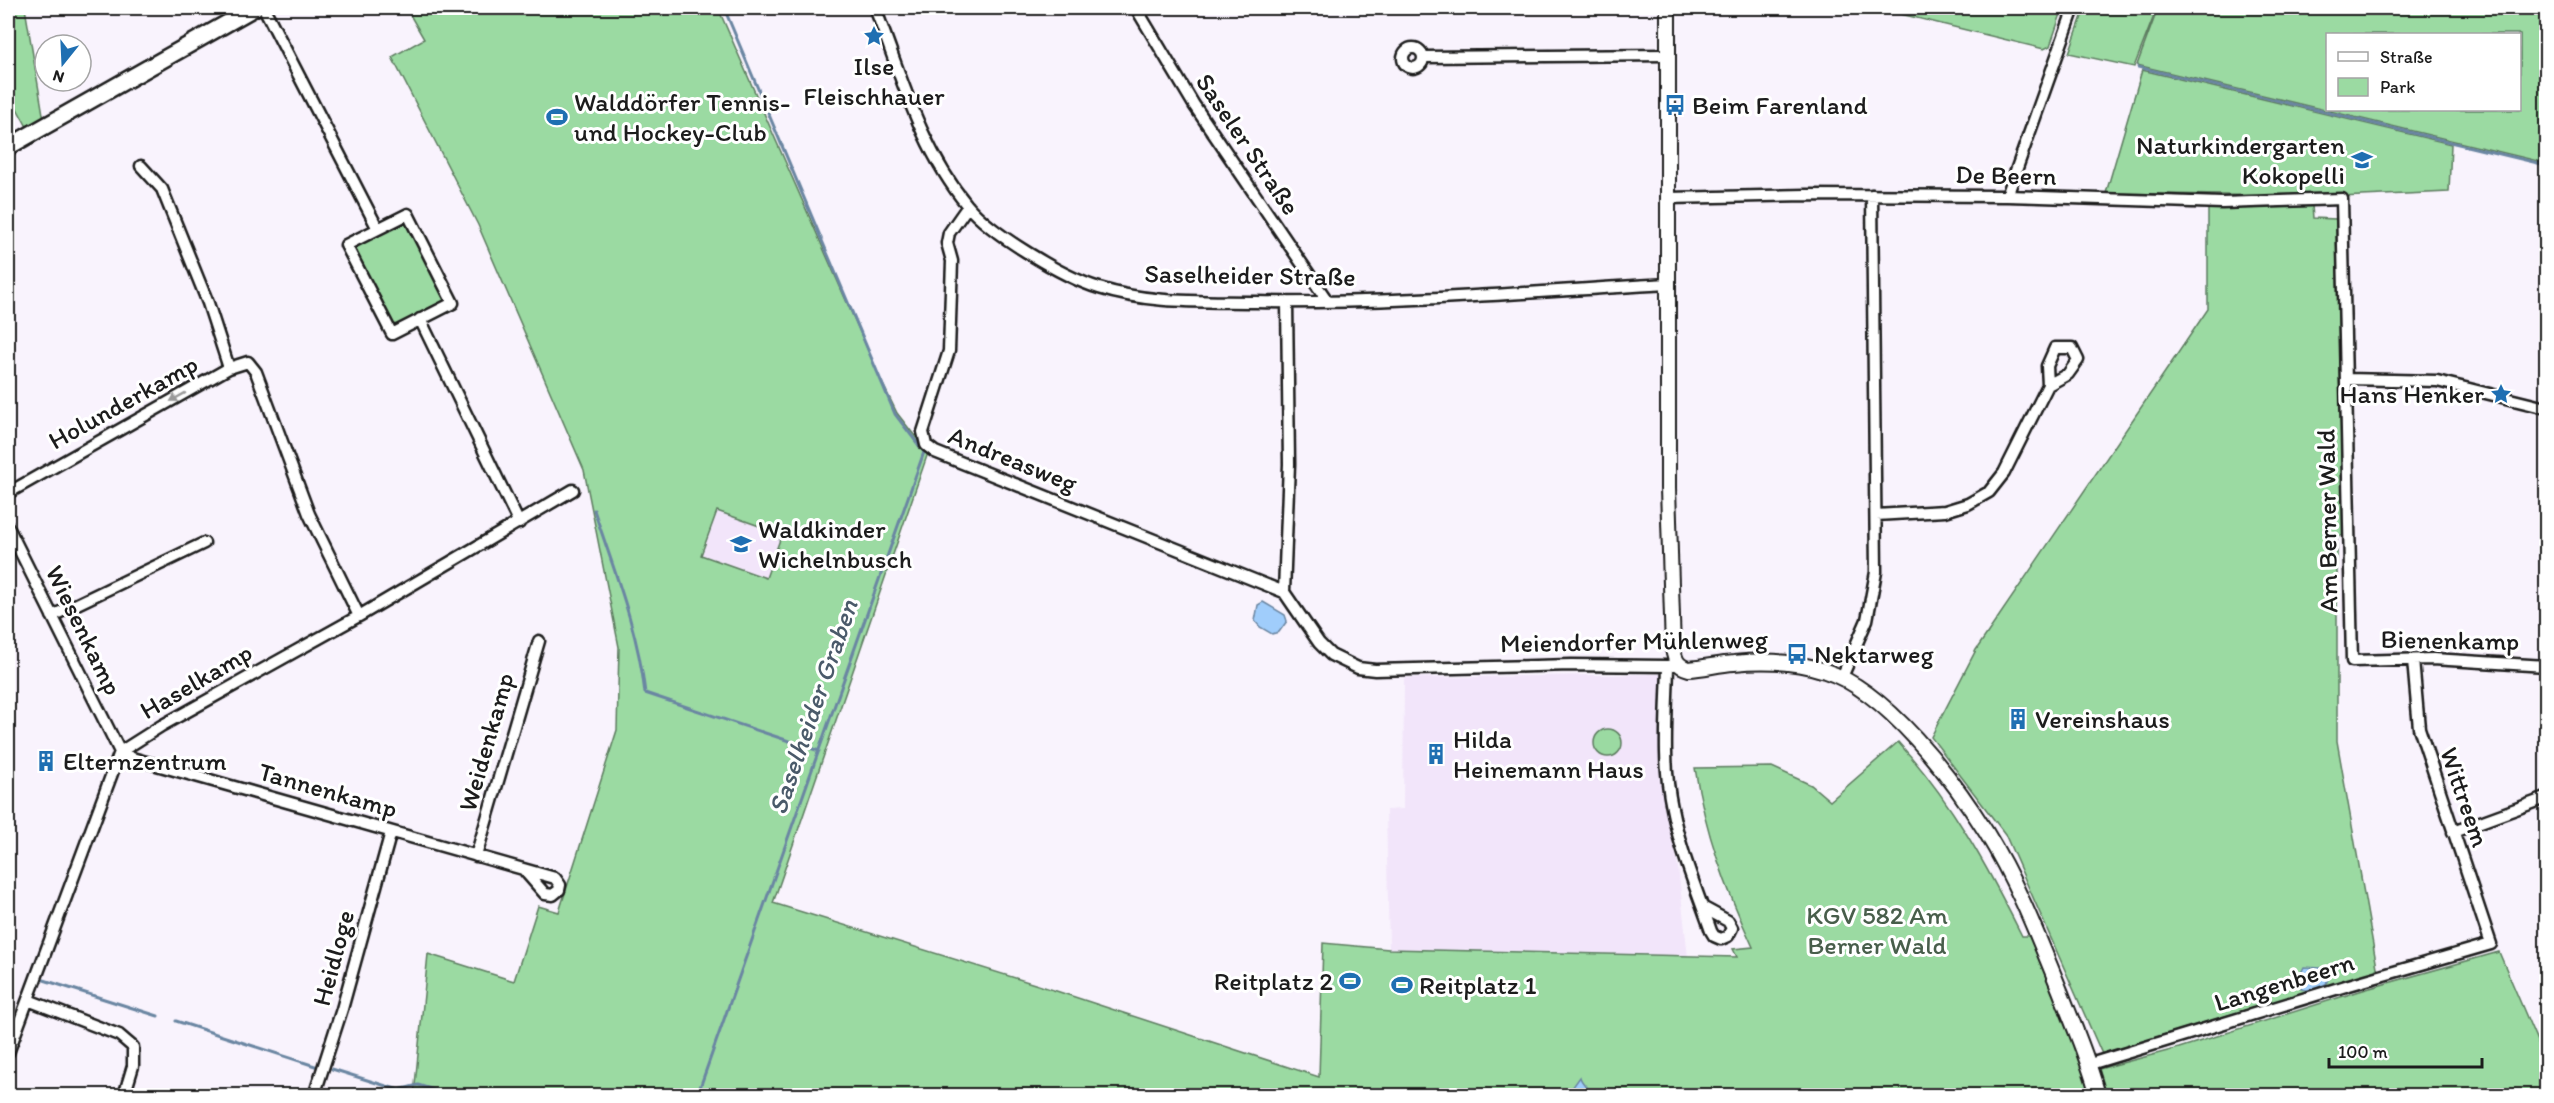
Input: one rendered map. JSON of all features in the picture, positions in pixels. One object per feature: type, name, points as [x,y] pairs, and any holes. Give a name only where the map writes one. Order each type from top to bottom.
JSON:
[{"type":"main road","points":[[8,147],[254,8]]},
{"type":"street","points":[[264,8],[378,229]]},
{"type":"street","name":"Saselheider Straße","points":[[875,8],[927,143],[968,206],[996,232],[1054,267],[1097,288],[1164,301],[1287,303],[1668,284]]},
{"type":"street","name":"Saseler Straße","points":[[1136,8],[1194,105],[1328,302]]},
{"type":"street","points":[[1668,8],[1668,488],[1673,665],[1666,722],[1670,797],[1677,831],[1704,908]]},
{"type":"street","points":[[2007,196],[2074,8]]},
{"type":"street","points":[[1424,57],[1668,55]]},
{"type":"street","points":[[141,166],[162,189],[208,303],[229,368],[248,362],[256,372],[309,514],[359,616]]},
{"type":"street","points":[[1842,677],[1866,620],[1876,572],[1872,195]]},
{"type":"street","name":"De Beern","points":[[1668,198],[1872,195],[2007,196],[2222,203],[2342,200]]},
{"type":"street","name":"Am Berner Wald","points":[[2342,200],[2352,661]]},
{"type":"street","name":"Andreasweg","points":[[968,206],[949,233],[947,243],[952,261],[949,351],[923,432],[926,445],[935,452],[1284,592]]},
{"type":"street","points":[[408,214],[453,303],[392,334],[346,245],[378,229],[408,214]]},
{"type":"street","points":[[1284,592],[1289,464],[1287,303]]},
{"type":"street","points":[[420,320],[519,523]]},
{"type":"street","name":"Holunderkamp","points":[[8,493],[229,368]]},
{"type":"street","points":[[2347,379],[2437,381],[2547,408]]},
{"type":"street","points":[[1876,515],[1945,511],[1968,504],[1989,492],[2004,473],[2048,385]]},
{"type":"street","name":"Haselkamp","points":[[120,752],[161,726],[359,616],[573,489]]},
{"type":"street","name":"Wiesenkamp","points":[[8,527],[120,752]]},
{"type":"street","points":[[52,616],[204,543]]},
{"type":"street","name":"Meiendorfer Mühlenweg","points":[[1284,592],[1319,643],[1331,655],[1358,668],[1375,670],[1673,665],[1694,669],[1734,663],[1787,663],[1812,667],[1842,677],[1878,702],[1901,724],[1953,786],[1986,832],[2042,946],[2090,1064],[2098,1095]]},
{"type":"street","name":"Weidenkamp","points":[[476,856],[539,641]]},
{"type":"street","name":"Bienenkamp","points":[[2352,661],[2412,660],[2547,666]]},
{"type":"street","name":"Wittreem","points":[[2412,660],[2418,727],[2492,944]]},
{"type":"street","points":[[8,1053],[120,752]]},
{"type":"street","name":"Tannenkamp","points":[[120,752],[132,758],[524,870]]},
{"type":"street","points":[[2453,832],[2547,798]]},
{"type":"street","name":"Heidloge","points":[[314,1095],[342,1009],[391,832]]},
{"type":"street","name":"Langenbeern","points":[[2090,1064],[2492,944]]},
{"type":"street","points":[[28,999],[119,1035],[133,1047],[134,1066],[124,1095]]},
{"type":"shaded area","name":"Waldkinder Wichelnbusch","points":[[717,511],[782,534],[766,579],[701,555]]},
{"type":"shaded area","points":[[1662,674],[1666,794],[1678,867],[1688,957],[1389,949],[1386,810],[1403,809],[1404,678]]},
{"type":"green space","points":[[8,8],[25,8],[33,55],[33,93],[39,93],[45,126],[31,134],[8,92]]},
{"type":"green space","name":"KGV 582 Am Berner Wald","points":[[406,8],[718,8],[880,378],[897,413],[928,453],[773,903],[1038,985],[1319,1077],[1323,943],[1389,949],[1737,957],[1733,949],[1753,947],[1718,860],[1704,815],[1695,768],[1772,767],[1811,785],[1830,801],[1898,742],[1935,787],[1967,834],[2022,936],[2030,936],[2074,1043],[2092,1095],[414,1095],[428,954],[514,981],[538,906],[559,912],[617,730],[619,647],[584,470],[478,225],[392,57],[424,39]],"holes":[[[717,511],[782,534],[766,578],[701,555]]]},
{"type":"green space","points":[[1876,8],[2063,8],[2050,46],[2044,49]]},
{"type":"green space","points":[[2085,8],[2157,8],[2134,67],[2069,53]]},
{"type":"green space","points":[[2158,8],[2546,8],[2546,163],[2329,111],[2521,111],[2521,33],[2326,33],[2326,110],[2137,65]]},
{"type":"green space","points":[[2142,70],[2451,144],[2449,192],[2340,197],[2106,193]]},
{"type":"green space","points":[[2208,206],[2312,206],[2313,218],[2336,219],[2343,535],[2337,537],[2337,741],[2378,973],[2242,1011],[2102,1054],[2005,834],[1931,737],[1976,650],[2208,309]]},
{"type":"green space","points":[[407,217],[450,303],[392,332],[349,246]]},
{"type":"green space","points":[[1608,729],[1618,733],[1622,743],[1618,753],[1608,757],[1598,753],[1594,743],[1598,733]]},
{"type":"green space","points":[[2499,952],[2546,1062],[2546,1095],[2107,1095],[2099,1069],[2179,1048],[2363,990]]},
{"type":"water","points":[[1263,602],[1285,615],[1287,621],[1279,632],[1272,634],[1255,621],[1258,605]]},
{"type":"water","points":[[2304,967],[2321,968],[2328,979],[2326,984],[2310,991],[2301,989],[2299,977]]},
{"type":"water","points":[[1580,1077],[1593,1095],[1567,1095]]},
{"type":"waterway","name":"Saselheider Graben","points":[[697,1096],[924,452],[895,414],[724,8]]},
{"type":"waterway","points":[[2138,67],[2546,165]]},
{"type":"waterway","points":[[594,510],[631,623],[645,693],[819,751]]},
{"type":"waterway","points":[[44,980],[158,1016]]},
{"type":"waterway","points":[[176,1021],[315,1066]]},
{"type":"waterway","points":[[332,1069],[399,1090],[418,1085],[453,1096]]},
{"type":"place","name":"Ilse Fleischhauer","points":[[874,36]]},
{"type":"place","name":"Beim Farenland","points":[[1675,105]]},
{"type":"place","name":"Walddörfer Tennis- und Hockey-Club","points":[[557,117]]},
{"type":"place","name":"Naturkindergarten Kokopelli","points":[[2362,160]]},
{"type":"place","name":"Hans Henker","points":[[2501,394]]},
{"type":"place","name":"Waldkinder Wichelnbusch","points":[[741,544]]},
{"type":"place","name":"Nektarweg","points":[[1797,654]]},
{"type":"place","name":"Vereinshaus","points":[[2018,719]]},
{"type":"place","name":"Hilda Heinemann Haus","points":[[1436,754]]},
{"type":"place","name":"Elternzentrum","points":[[46,761]]},
{"type":"place","name":"Reitplatz 2","points":[[1350,981]]},
{"type":"place","name":"Reitplatz 1","points":[[1402,985]]}]
